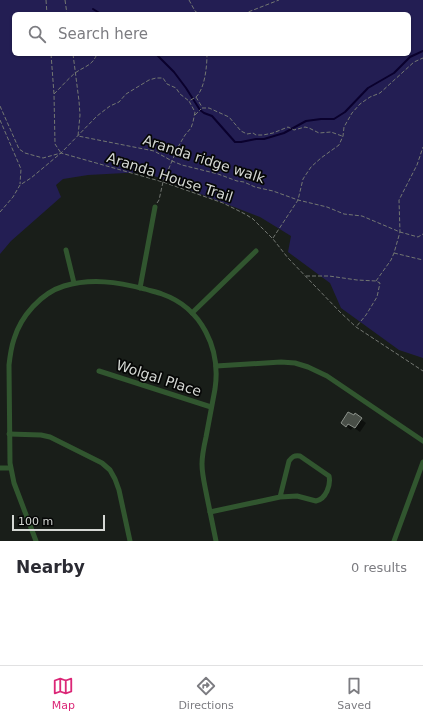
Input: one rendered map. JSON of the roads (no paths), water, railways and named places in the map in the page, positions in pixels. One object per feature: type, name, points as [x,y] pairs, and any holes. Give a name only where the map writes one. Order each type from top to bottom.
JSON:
[{"type":"street","points":[[140,288],[155,206]]},
{"type":"street","points":[[66,250],[74,283]]},
{"type":"street","points":[[192,313],[256,251]]},
{"type":"street","points":[[36,541],[14,483],[10,468],[10,351],[20,324],[38,301],[49,293],[74,283],[102,281],[140,288],[168,296],[192,313],[202,324],[209,337],[214,351],[216,366],[215,388],[203,450],[202,464],[203,477],[216,541]]},
{"type":"street","points":[[216,366],[281,362],[308,367],[327,376],[423,441]]},
{"type":"street","name":"Wolgal Place","points":[[99,371],[211,407]]},
{"type":"street","points":[[9,434],[41,435],[50,437],[102,463],[110,470],[116,479],[130,541]]},
{"type":"street","points":[[210,512],[280,496],[297,496],[319,501],[324,496],[329,483],[329,476],[300,456],[296,455],[292,457],[289,462],[280,496]]},
{"type":"street","points":[[394,541],[423,462]]},
{"type":"street","points":[[0,468],[10,468]]},
{"type":"waterway","points":[[93,9],[98,12]]},
{"type":"waterway","points":[[158,56],[174,72],[200,110],[212,116],[235,142],[241,142],[264,139],[284,133],[306,121],[334,119],[345,112],[368,88],[394,73],[410,57],[423,51]]}]
